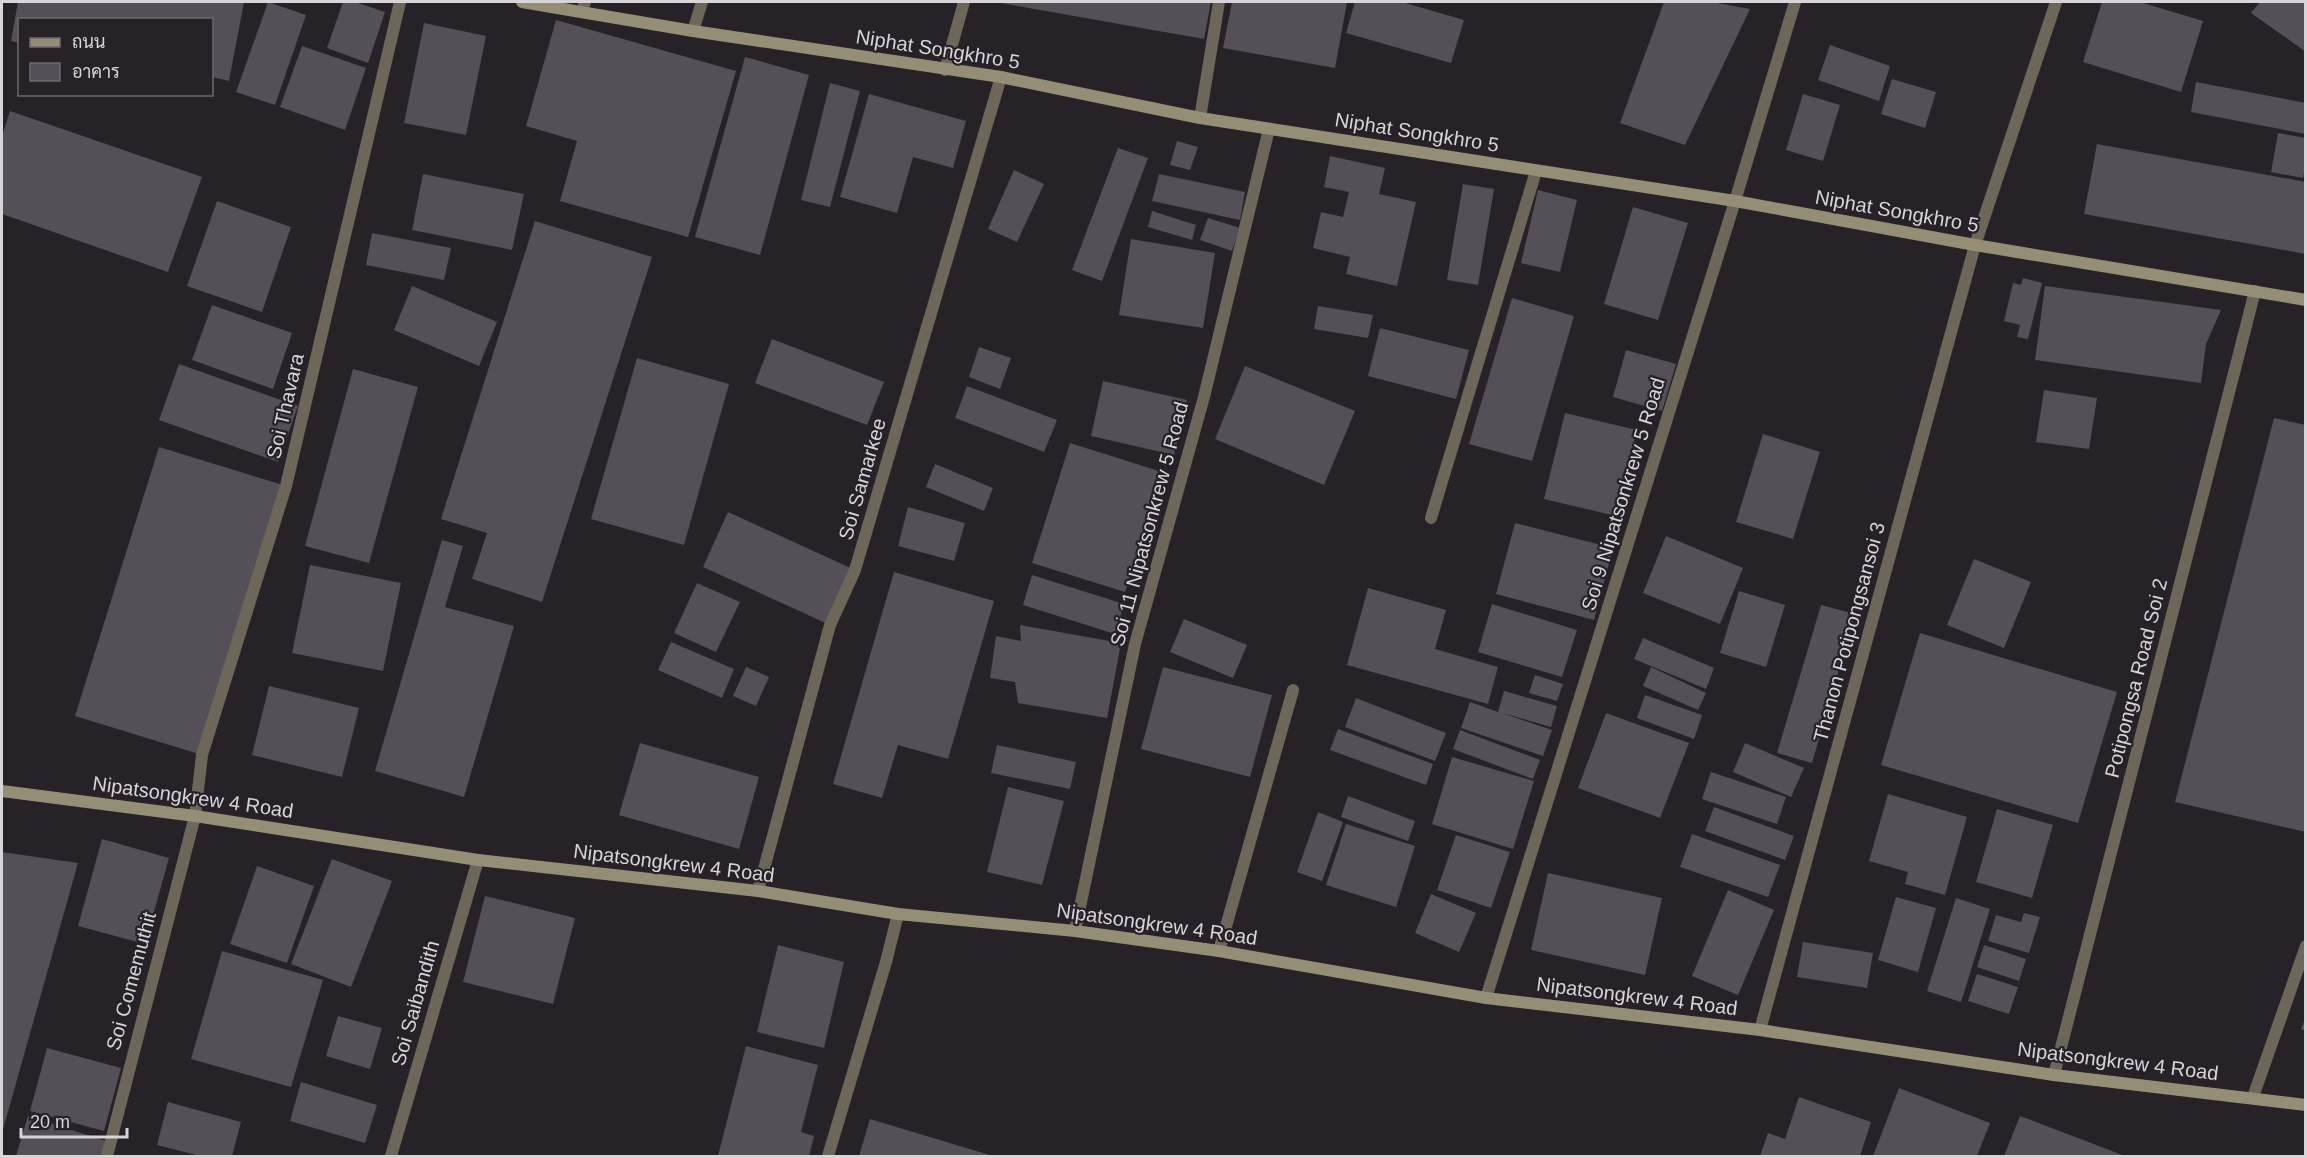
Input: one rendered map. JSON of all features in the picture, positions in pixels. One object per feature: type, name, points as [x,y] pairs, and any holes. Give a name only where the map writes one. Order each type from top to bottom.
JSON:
[{"type":"street","name":"Soi Thavara","points":[[195,816],[202,755],[286,486],[400,2]]},
{"type":"street","name":"Niphat Songkhro 5","points":[[522,2],[583,6],[693,31],[945,70],[1001,76],[1200,118],[1735,201],[1975,245],[2306,300]]},
{"type":"street","points":[[693,31],[702,2]]},
{"type":"street","points":[[945,70],[964,2]]},
{"type":"street","points":[[1200,118],[1219,2]]},
{"type":"street","name":"Soi 9 Nipatsonkrew 5 Road","points":[[1486,998],[1795,2]]},
{"type":"street","name":"Thanon Potipongsansoi 3","points":[[1760,1029],[1975,245],[2056,2]]},
{"type":"street","name":"Soi Samarkee","points":[[758,891],[830,625],[855,570],[1001,76]]},
{"type":"street","name":"Soi 11 Nipatsonkrew 5 Road","points":[[1075,931],[1135,644],[1204,397],[1269,129]]},
{"type":"street","points":[[1431,518],[1536,171]]},
{"type":"street","name":"Potipongsa Road Soi 2","points":[[2054,1075],[2255,291]]},
{"type":"street","points":[[1219,951],[1293,690]]},
{"type":"street","name":"Nipatsongkrew 4 Road","points":[[2,791],[195,816],[478,860],[758,891],[898,914],[1075,931],[1219,951],[1486,998],[1760,1029],[2054,1075],[2306,1105]]},
{"type":"street","name":"Soi Comemuthit","points":[[107,1156],[195,816]]},
{"type":"street","name":"Soi Saibandith","points":[[391,1156],[478,860]]},
{"type":"street","points":[[828,1156],[886,962],[898,914]]},
{"type":"street","points":[[2253,1097],[2306,946]]},
{"type":"building","points":[[18,2],[244,2],[229,81],[213,77],[213,18],[18,18],[18,43],[11,41]]},
{"type":"building","points":[[268,2],[306,15],[275,105],[236,92]]},
{"type":"building","points":[[343,2],[355,2],[385,12],[368,63],[327,48]]},
{"type":"building","points":[[995,2],[1211,2],[1204,39]]},
{"type":"building","points":[[1232,2],[1347,2],[1335,68],[1223,48]]},
{"type":"building","points":[[1355,2],[1402,2],[1464,20],[1451,63],[1346,33]]},
{"type":"building","points":[[1664,2],[1712,2],[1750,9],[1685,145],[1620,123]]},
{"type":"building","points":[[2102,2],[2140,2],[2203,21],[2181,92],[2083,62]]},
{"type":"building","points":[[2260,2],[2306,2],[2306,52],[2251,13]]},
{"type":"building","points":[[556,20],[736,71],[688,237],[560,201],[577,141],[526,126]]},
{"type":"building","points":[[424,23],[486,36],[466,135],[404,123]]},
{"type":"building","points":[[1830,45],[1890,66],[1879,101],[1818,80]]},
{"type":"building","points":[[302,46],[366,68],[345,130],[280,107]]},
{"type":"building","points":[[745,57],[809,75],[760,255],[695,237]]},
{"type":"building","points":[[1892,79],[1936,92],[1925,128],[1881,114]]},
{"type":"building","points":[[2196,82],[2306,103],[2306,134],[2191,112]]},
{"type":"building","points":[[830,83],[860,91],[830,207],[801,200]]},
{"type":"building","points":[[869,94],[966,121],[953,168],[913,157],[897,213],[840,197]]},
{"type":"building","points":[[1803,94],[1840,105],[1823,161],[1786,150]]},
{"type":"building","points":[[10,111],[202,177],[168,272],[2,214],[2,136]]},
{"type":"building","points":[[2278,133],[2306,138],[2306,164],[2303,178],[2271,172]]},
{"type":"building","points":[[1177,141],[1198,147],[1190,170],[1170,165]]},
{"type":"building","points":[[2097,144],[2306,182],[2306,254],[2084,214]]},
{"type":"building","points":[[1118,148],[1148,158],[1102,281],[1072,270]]},
{"type":"building","points":[[1330,156],[1385,168],[1379,194],[1416,202],[1397,286],[1346,274],[1350,257],[1313,248],[1321,212],[1343,217],[1349,192],[1324,187]]},
{"type":"building","points":[[1014,170],[1044,184],[1017,242],[988,229]]},
{"type":"building","points":[[423,174],[524,194],[512,250],[412,230]]},
{"type":"building","points":[[1159,174],[1245,192],[1240,220],[1152,201]]},
{"type":"building","points":[[1463,184],[1494,189],[1478,285],[1447,280]]},
{"type":"building","points":[[1538,190],[1577,200],[1560,272],[1521,263]]},
{"type":"building","points":[[217,201],[291,227],[262,312],[187,286]]},
{"type":"building","points":[[1633,207],[1688,223],[1658,320],[1604,304]]},
{"type":"building","points":[[1152,211],[1196,225],[1192,240],[1148,227]]},
{"type":"building","points":[[1208,218],[1240,228],[1232,251],[1200,240]]},
{"type":"building","points":[[535,221],[652,257],[542,602],[472,579],[487,533],[441,519]]},
{"type":"building","points":[[372,233],[451,248],[444,280],[366,265]]},
{"type":"building","points":[[1131,239],[1215,253],[1203,328],[1119,315]]},
{"type":"building","points":[[2023,278],[2042,283],[2028,339],[2017,337],[2020,325],[2004,321],[2013,283],[2021,285]]},
{"type":"building","points":[[412,286],[497,322],[479,366],[394,330]]},
{"type":"building","points":[[2045,286],[2221,310],[2206,344],[2201,383],[2035,360]]},
{"type":"building","points":[[1512,298],[1574,316],[1532,461],[1469,444]]},
{"type":"building","points":[[212,305],[292,333],[273,389],[192,360]]},
{"type":"building","points":[[1318,306],[1373,315],[1368,338],[1314,329]]},
{"type":"building","points":[[1380,328],[1469,350],[1456,399],[1368,376]]},
{"type":"building","points":[[772,339],[884,382],[867,425],[755,383]]},
{"type":"building","points":[[979,347],[1011,358],[1000,389],[969,377]]},
{"type":"building","points":[[1626,350],[1676,364],[1662,411],[1613,397]]},
{"type":"building","points":[[637,358],[729,384],[684,545],[591,519]]},
{"type":"building","points":[[179,364],[298,406],[278,462],[159,420]]},
{"type":"building","points":[[1245,366],[1355,411],[1324,485],[1215,439]]},
{"type":"building","points":[[353,369],[418,387],[369,563],[305,546]]},
{"type":"building","points":[[1103,381],[1187,400],[1174,455],[1091,436]]},
{"type":"building","points":[[967,386],[1057,420],[1044,452],[955,418]]},
{"type":"building","points":[[2044,390],[2097,398],[2089,449],[2036,442]]},
{"type":"building","points":[[1565,413],[1637,430],[1616,516],[1544,499]]},
{"type":"building","points":[[2274,418],[2306,425],[2306,832],[2175,802]]},
{"type":"building","points":[[1763,434],[1820,452],[1793,539],[1736,522]]},
{"type":"building","points":[[1070,443],[1162,472],[1125,592],[1032,563]]},
{"type":"building","points":[[159,447],[286,486],[202,755],[75,716]]},
{"type":"building","points":[[935,464],[993,488],[984,511],[926,487]]},
{"type":"building","points":[[908,507],[965,523],[954,561],[898,546]]},
{"type":"building","points":[[728,512],[855,570],[830,625],[703,567]]},
{"type":"building","points":[[1515,523],[1613,548],[1594,620],[1496,594]]},
{"type":"building","points":[[1666,536],[1743,568],[1720,624],[1643,593]]},
{"type":"building","points":[[442,540],[463,546],[445,607],[514,626],[464,797],[375,771]]},
{"type":"building","points":[[1974,559],[2031,582],[2004,648],[1947,625]]},
{"type":"building","points":[[310,565],[401,583],[383,671],[292,653]]},
{"type":"building","points":[[894,572],[994,601],[948,759],[898,745],[882,798],[833,784]]},
{"type":"building","points":[[1032,575],[1124,604],[1115,634],[1023,605]]},
{"type":"building","points":[[697,583],[740,602],[716,652],[674,633]]},
{"type":"building","points":[[1368,588],[1446,610],[1435,649],[1498,667],[1488,704],[1347,665]]},
{"type":"building","points":[[1739,591],[1785,605],[1766,667],[1720,653]]},
{"type":"building","points":[[1492,604],[1577,630],[1562,677],[1478,652]]},
{"type":"building","points":[[1821,605],[1855,614],[1812,763],[1777,753]]},
{"type":"building","points":[[1184,619],[1247,645],[1233,678],[1170,652]]},
{"type":"building","points":[[1020,625],[1121,643],[1107,718],[1018,703],[1015,682],[990,678],[996,636],[1021,641]]},
{"type":"building","points":[[1920,633],[2117,692],[2078,823],[1881,765]]},
{"type":"building","points":[[1643,638],[1714,668],[1706,689],[1634,659]]},
{"type":"building","points":[[671,642],[734,669],[722,698],[658,670]]},
{"type":"building","points":[[746,667],[769,677],[756,706],[733,696]]},
{"type":"building","points":[[1163,667],[1272,695],[1250,777],[1141,749]]},
{"type":"building","points":[[1651,667],[1706,693],[1698,710],[1643,686]]},
{"type":"building","points":[[1535,675],[1563,684],[1557,701],[1529,693]]},
{"type":"building","points":[[269,686],[359,708],[342,777],[252,755]]},
{"type":"building","points":[[1504,691],[1557,706],[1551,727],[1502,713],[1552,730],[1543,756],[1461,728],[1470,702],[1498,712]]},
{"type":"building","points":[[1645,695],[1702,715],[1694,739],[1637,718]]},
{"type":"building","points":[[1356,698],[1446,733],[1435,761],[1345,727]]},
{"type":"building","points":[[1606,713],[1689,743],[1660,818],[1578,788]]},
{"type":"building","points":[[1338,729],[1433,764],[1426,785],[1330,750]]},
{"type":"building","points":[[1460,730],[1540,760],[1533,779],[1453,749]]},
{"type":"building","points":[[640,743],[759,777],[739,849],[619,815]]},
{"type":"building","points":[[1745,743],[1804,768],[1791,797],[1733,772]]},
{"type":"building","points":[[997,745],[1076,762],[1070,789],[991,773]]},
{"type":"building","points":[[1452,757],[1534,781],[1513,849],[1432,824]]},
{"type":"building","points":[[1711,772],[1786,797],[1777,824],[1702,799]]},
{"type":"building","points":[[1008,787],[1064,801],[1042,885],[987,872]]},
{"type":"building","points":[[1888,794],[1967,817],[1945,895],[1905,884],[1908,872],[1869,861]]},
{"type":"building","points":[[1348,796],[1415,821],[1408,841],[1341,817]]},
{"type":"building","points":[[1714,807],[1794,836],[1785,860],[1705,831]]},
{"type":"building","points":[[1997,809],[2053,825],[2032,898],[1976,882]]},
{"type":"building","points":[[1318,812],[1343,822],[1322,881],[1297,872]]},
{"type":"building","points":[[1346,824],[1415,846],[1396,907],[1326,885]]},
{"type":"building","points":[[1692,834],[1780,865],[1768,897],[1680,867]]},
{"type":"building","points":[[1456,835],[1510,852],[1491,908],[1437,890]]},
{"type":"building","points":[[102,839],[169,858],[145,944],[78,926]]},
{"type":"building","points":[[2,852],[78,863],[2,1133]]},
{"type":"building","points":[[332,859],[392,881],[351,987],[291,964]]},
{"type":"building","points":[[257,866],[314,886],[287,963],[230,944]]},
{"type":"building","points":[[1548,873],[1662,898],[1645,975],[1531,950]]},
{"type":"building","points":[[1728,890],[1774,910],[1738,995],[1692,976]]},
{"type":"building","points":[[1431,894],[1476,913],[1459,952],[1415,933]]},
{"type":"building","points":[[485,896],[575,918],[553,1004],[463,982]]},
{"type":"building","points":[[1896,897],[1936,908],[1918,972],[1878,960]]},
{"type":"building","points":[[1956,898],[1990,909],[1961,1002],[1927,991]]},
{"type":"building","points":[[2024,913],[2040,917],[2029,953],[1988,941],[1996,915],[2021,922]]},
{"type":"building","points":[[1803,942],[1873,953],[1867,988],[1797,977]]},
{"type":"building","points":[[778,945],[844,962],[824,1048],[757,1032]]},
{"type":"building","points":[[1984,945],[2026,959],[2019,981],[1977,967]]},
{"type":"building","points":[[222,951],[323,980],[291,1087],[191,1059]]},
{"type":"building","points":[[1977,974],[2018,987],[2009,1014],[1968,1001]]},
{"type":"building","points":[[338,1016],[382,1028],[370,1069],[326,1056]]},
{"type":"building","points":[[2306,1017],[2306,1031],[2301,1029]]},
{"type":"building","points":[[746,1046],[818,1065],[801,1132],[814,1136],[809,1156],[718,1156]]},
{"type":"building","points":[[47,1048],[121,1068],[104,1131],[30,1111]]},
{"type":"building","points":[[301,1082],[377,1105],[365,1143],[290,1121]]},
{"type":"building","points":[[1899,1088],[1990,1123],[1977,1156],[1873,1156]]},
{"type":"building","points":[[1799,1097],[1871,1122],[1860,1156],[1760,1156],[1768,1133],[1785,1139]]},
{"type":"building","points":[[168,1102],[241,1122],[232,1156],[200,1156],[157,1145]]},
{"type":"building","points":[[28,1116],[106,1141],[102,1156],[16,1156]]},
{"type":"building","points":[[2020,1116],[2125,1156],[2004,1156]]},
{"type":"building","points":[[870,1119],[993,1156],[859,1156]]}]
